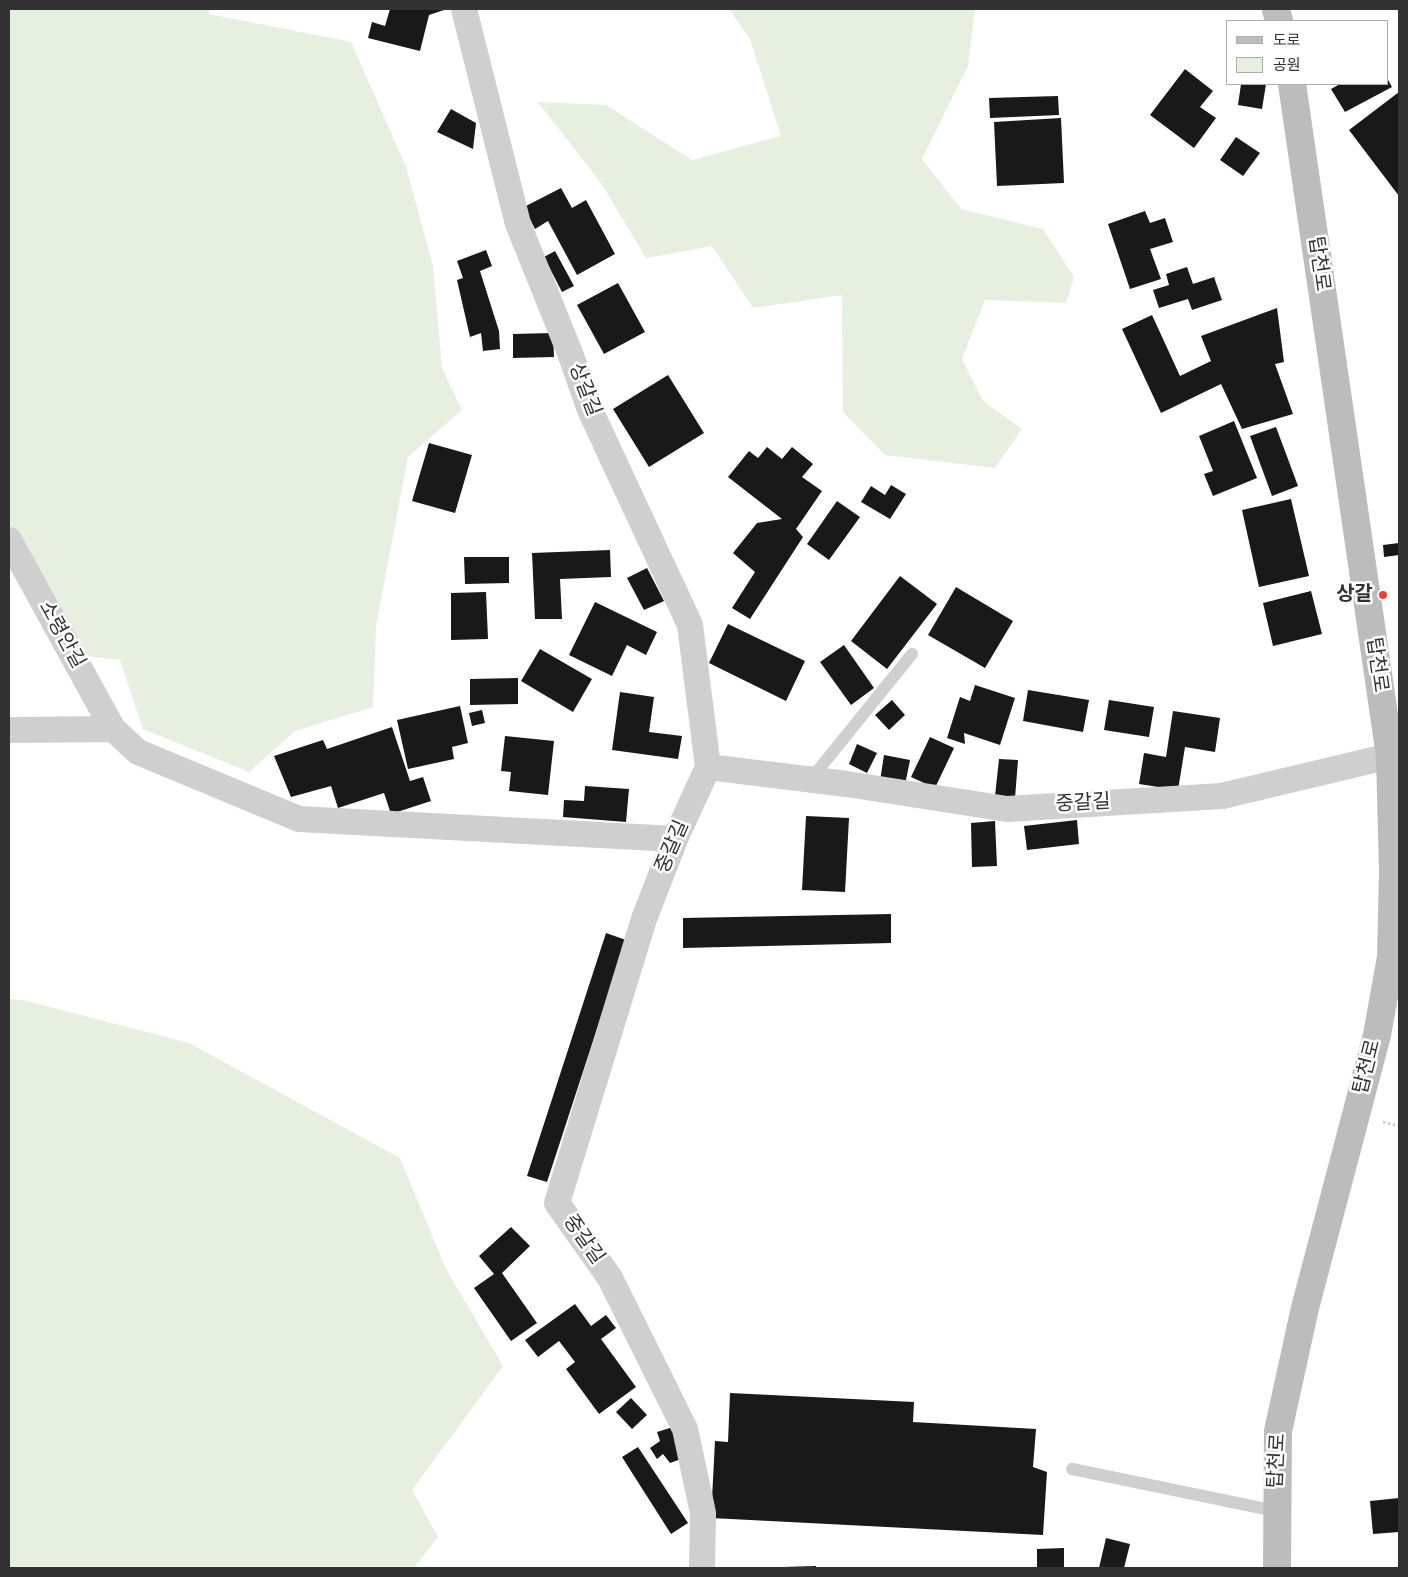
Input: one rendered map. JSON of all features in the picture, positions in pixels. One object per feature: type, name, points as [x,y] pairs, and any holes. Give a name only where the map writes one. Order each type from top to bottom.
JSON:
[{"type":"main road","name":"탑천로","points":[[1277,1568],[1278,1431],[1306,1308],[1376,1035],[1391,957],[1394,872],[1394,755],[1292,85]]},
{"type":"street","name":"상갈길","points":[[464,9],[518,224],[570,353],[590,410],[690,625],[708,767]]},
{"type":"street","name":"소령안길","points":[[9,540],[114,729],[138,752],[300,819],[674,839]]},
{"type":"street","points":[[9,730],[114,729]]},
{"type":"street","name":"중갈길","points":[[702,1568],[703,1513],[685,1429],[610,1278],[557,1203],[644,919],[674,839],[708,767],[810,779],[1007,809],[1222,796],[1394,755]]},
{"type":"lane","points":[[810,779],[912,654]]},
{"type":"lane","points":[[1072,1469],[1276,1510]]},
{"type":"green space","points":[[9,9],[209,9],[209,14],[351,42],[406,167],[433,266],[442,368],[462,410],[408,457],[376,626],[373,707],[295,731],[249,772],[143,729],[120,660],[85,656],[9,537]]},
{"type":"green space","points":[[729,9],[975,9],[968,66],[922,159],[961,209],[1043,229],[1074,277],[1066,303],[985,300],[962,359],[983,401],[1022,429],[995,468],[885,455],[843,412],[842,295],[753,308],[712,246],[646,258],[601,183],[538,102],[606,105],[692,160],[781,136],[750,39]]},
{"type":"green space","points":[[9,999],[23,1000],[189,1043],[400,1158],[446,1269],[503,1366],[412,1490],[438,1537],[414,1568],[9,1568]]},
{"type":"building","points":[[390,9],[447,9],[429,15],[420,51],[368,38],[372,22],[385,26]]},
{"type":"building","points":[[1185,69],[1213,91],[1200,107],[1216,118],[1194,148],[1150,115]]},
{"type":"building","points":[[1388,80],[1392,87],[1345,112],[1331,89],[1338,85],[1388,85]]},
{"type":"building","points":[[1241,85],[1266,85],[1262,109],[1238,105]]},
{"type":"building","points":[[1399,92],[1399,196],[1349,130]]},
{"type":"building","points":[[1058,96],[1059,115],[990,118],[989,98]]},
{"type":"building","points":[[451,109],[476,123],[473,149],[437,132]]},
{"type":"building","points":[[1061,118],[1064,183],[997,186],[994,122]]},
{"type":"building","points":[[1236,137],[1260,153],[1243,176],[1220,160]]},
{"type":"building","points":[[561,188],[572,208],[586,200],[615,254],[577,275],[548,221],[535,229],[524,207]]},
{"type":"building","points":[[1145,211],[1150,223],[1165,218],[1173,242],[1150,249],[1161,279],[1130,289],[1108,224]]},
{"type":"building","points":[[486,250],[492,266],[480,271],[499,331],[500,349],[483,351],[481,333],[470,337],[457,280],[463,278],[457,261]]},
{"type":"building","points":[[555,251],[574,286],[562,292],[544,257]]},
{"type":"building","points":[[1187,267],[1193,284],[1214,277],[1222,300],[1192,310],[1188,299],[1159,308],[1153,290],[1169,285],[1166,274]]},
{"type":"building","points":[[618,283],[645,332],[604,354],[577,305]]},
{"type":"building","points":[[1277,308],[1284,362],[1275,364],[1293,414],[1242,429],[1221,384],[1161,413],[1122,329],[1152,315],[1180,376],[1211,361],[1201,336]]},
{"type":"building","points":[[553,333],[554,357],[513,358],[513,334]]},
{"type":"building","points":[[668,375],[704,433],[649,467],[613,409]]},
{"type":"building","points":[[1234,421],[1257,478],[1213,496],[1204,474],[1213,471],[1199,436]]},
{"type":"building","points":[[1276,427],[1298,486],[1272,496],[1250,436]]},
{"type":"building","points":[[429,443],[472,455],[455,513],[412,501]]},
{"type":"building","points":[[767,447],[782,459],[792,447],[813,464],[802,477],[822,491],[796,529],[803,537],[750,619],[732,608],[755,572],[733,553],[757,523],[782,519],[728,477],[749,451],[758,458]]},
{"type":"building","points":[[891,485],[906,494],[890,519],[861,502],[871,486],[885,495]]},
{"type":"building","points":[[1291,499],[1309,576],[1259,587],[1242,510]]},
{"type":"building","points":[[837,501],[860,517],[829,560],[807,544]]},
{"type":"building","points":[[1399,543],[1399,555],[1384,557],[1383,545]]},
{"type":"building","points":[[610,550],[611,577],[560,579],[562,619],[535,619],[532,553]]},
{"type":"building","points":[[464,557],[509,557],[509,583],[465,584]]},
{"type":"building","points":[[647,568],[664,601],[644,610],[627,578]]},
{"type":"building","points":[[900,576],[937,604],[887,669],[851,641]]},
{"type":"building","points":[[956,587],[1013,621],[985,668],[928,635]]},
{"type":"building","points":[[1311,591],[1322,634],[1273,646],[1263,603]]},
{"type":"building","points":[[486,592],[488,639],[451,640],[451,593]]},
{"type":"building","points":[[595,602],[657,632],[646,655],[627,645],[612,676],[569,655]]},
{"type":"building","points":[[728,624],[805,661],[786,701],[709,663]]},
{"type":"building","points":[[844,645],[874,688],[851,705],[820,662]]},
{"type":"building","points":[[540,649],[592,679],[573,712],[521,681]]},
{"type":"building","points":[[518,678],[518,704],[470,705],[470,679]]},
{"type":"building","points":[[975,685],[1015,698],[1000,745],[964,733],[965,744],[947,738],[960,697],[970,701]]},
{"type":"building","points":[[1028,690],[1089,700],[1083,732],[1023,721]]},
{"type":"building","points":[[620,692],[654,697],[649,732],[682,736],[678,759],[612,750]]},
{"type":"building","points":[[892,700],[905,715],[889,730],[875,715]]},
{"type":"building","points":[[1109,700],[1154,707],[1149,737],[1104,730]]},
{"type":"building","points":[[460,706],[468,743],[452,747],[454,759],[408,769],[397,720]]},
{"type":"building","points":[[482,710],[485,723],[472,726],[469,713]]},
{"type":"building","points":[[1173,711],[1220,718],[1215,752],[1185,747],[1178,790],[1139,784],[1144,753],[1166,757]]},
{"type":"building","points":[[392,727],[410,781],[423,777],[431,801],[391,814],[384,793],[338,808],[331,786],[291,797],[274,756],[323,740],[327,749]]},
{"type":"building","points":[[505,736],[554,741],[548,795],[509,791],[511,772],[501,771]]},
{"type":"building","points":[[930,737],[954,748],[935,788],[911,777]]},
{"type":"building","points":[[857,744],[877,753],[867,773],[849,764]]},
{"type":"building","points":[[884,755],[910,760],[905,785],[880,781]]},
{"type":"building","points":[[999,759],[1018,760],[1015,798],[995,796]]},
{"type":"building","points":[[585,786],[629,789],[626,822],[563,817],[564,800],[584,801]]},
{"type":"building","points":[[806,816],[849,818],[845,892],[802,890]]},
{"type":"building","points":[[1077,820],[1079,844],[1027,850],[1024,826]]},
{"type":"building","points":[[995,821],[997,866],[972,867],[971,823]]},
{"type":"building","points":[[891,914],[891,943],[683,948],[683,918]]},
{"type":"building","points":[[606,933],[626,940],[547,1182],[527,1176]]},
{"type":"building","points":[[511,1227],[530,1246],[502,1273],[537,1323],[511,1341],[474,1288],[494,1274],[479,1256]]},
{"type":"building","points":[[575,1304],[591,1326],[606,1315],[616,1328],[601,1339],[636,1387],[599,1414],[566,1369],[575,1362],[559,1341],[538,1357],[525,1340]]},
{"type":"building","points":[[730,1393],[914,1402],[913,1422],[1036,1429],[1033,1467],[1047,1472],[1043,1535],[711,1518],[715,1441],[728,1442]]},
{"type":"building","points":[[631,1398],[647,1415],[632,1429],[616,1412]]},
{"type":"building","points":[[673,1427],[684,1458],[670,1463],[663,1454],[657,1459],[650,1448],[660,1441],[657,1432]]},
{"type":"building","points":[[638,1447],[688,1523],[671,1534],[622,1457]]},
{"type":"building","points":[[1399,1498],[1399,1532],[1373,1534],[1370,1501]]},
{"type":"building","points":[[1106,1538],[1130,1544],[1124,1568],[1099,1568]]},
{"type":"building","points":[[1064,1548],[1064,1568],[1037,1568],[1037,1549]]},
{"type":"building","points":[[816,1566],[816,1568],[782,1568],[782,1567]]},
{"type":"place","name":"상갈","points":[[1383,595]]}]
